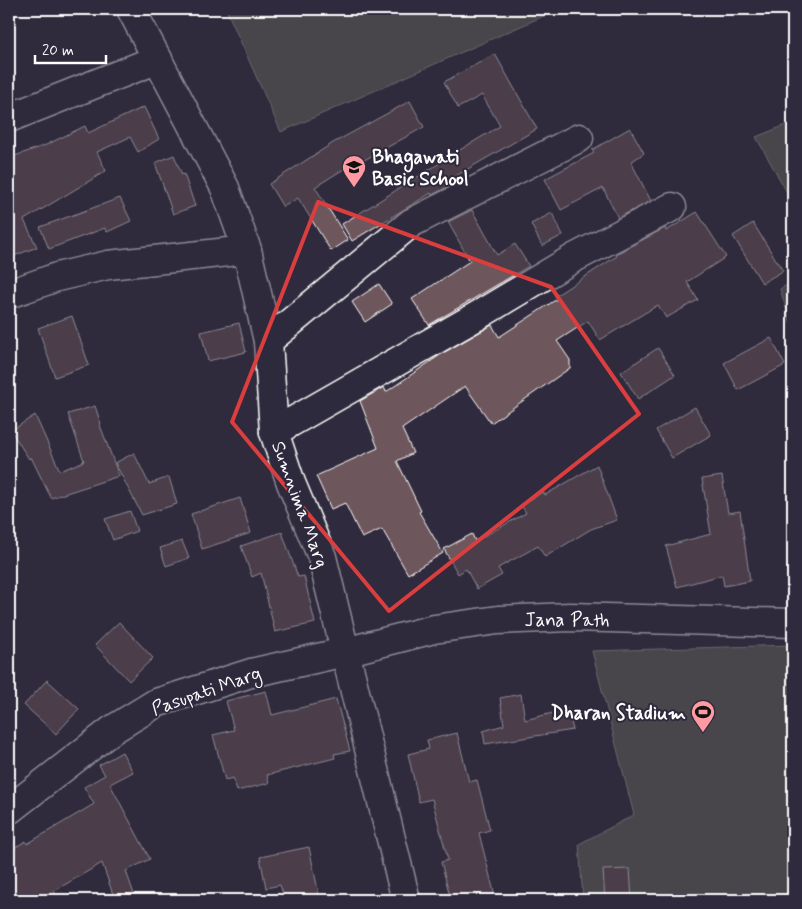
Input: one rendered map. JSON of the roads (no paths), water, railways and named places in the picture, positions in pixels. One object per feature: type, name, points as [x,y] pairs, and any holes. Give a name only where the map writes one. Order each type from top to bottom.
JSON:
[{"type":"street","name":"Sumnima Marg","points":[[131,9],[225,188],[247,250],[268,341],[274,432],[291,482],[322,557],[406,900]]},
{"type":"street","points":[[9,118],[158,59]]},
{"type":"street","points":[[268,341],[411,223],[579,138]]},
{"type":"street","points":[[274,432],[477,316],[574,258],[672,207]]},
{"type":"street","points":[[9,294],[57,277],[108,265],[247,250]]},
{"type":"street","name":"Jana Path","points":[[345,652],[434,629],[498,620],[570,617],[793,623]]},
{"type":"street","name":"Pasupati Marg","points":[[9,810],[112,730],[156,703],[251,672],[345,652]]},
{"type":"place","name":"Bhagawati Basic School","points":[[354,188]]},
{"type":"place","name":"Dharan Stadium","points":[[703,733]]}]
